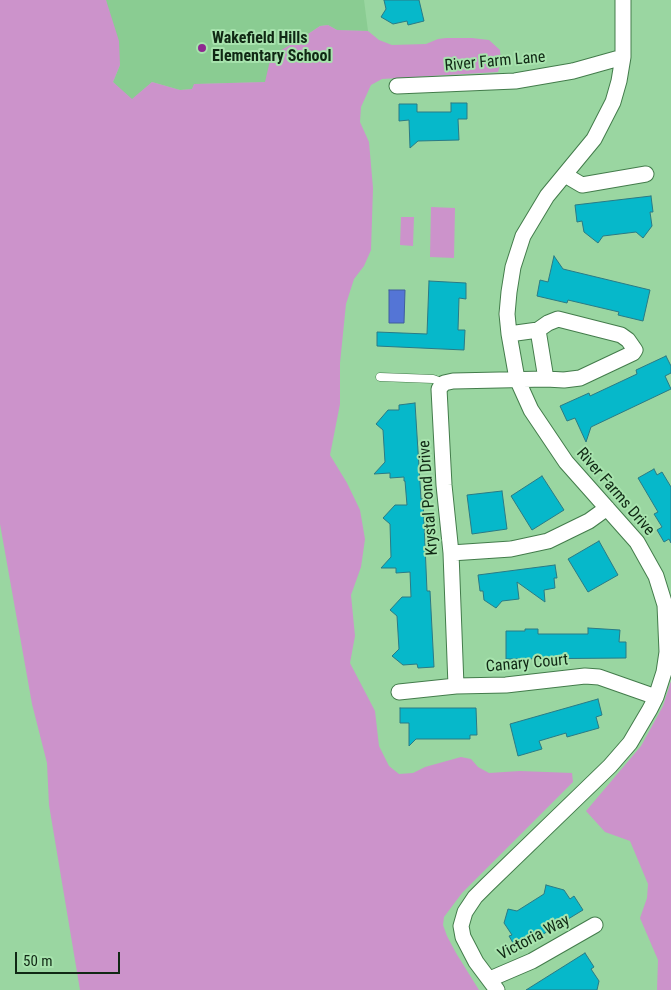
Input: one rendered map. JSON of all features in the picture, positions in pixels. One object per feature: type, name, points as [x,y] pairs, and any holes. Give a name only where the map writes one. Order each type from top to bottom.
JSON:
[{"type":"street","name":"River Farms Drive","points":[[494,985],[476,962],[463,937],[461,926],[466,912],[475,897],[486,885],[610,766],[630,742],[656,697],[664,672],[667,652],[666,605],[647,556],[626,528],[558,451],[531,410],[517,379],[509,334],[509,292],[519,247],[547,196],[587,149],[605,119],[617,90],[623,58],[623,0]]},
{"type":"street","name":"River Farm Lane","points":[[397,86],[515,81],[573,71],[623,58]]},
{"type":"street","points":[[565,175],[582,185],[646,174]]},
{"type":"street","points":[[444,384],[453,381],[564,380],[580,378],[633,353],[635,350],[628,340],[621,335],[558,319],[548,322],[538,330],[509,334]]},
{"type":"street","points":[[538,330],[546,379]]},
{"type":"street","name":"Krystal Pond Drive","points":[[444,384],[439,389],[438,395],[451,553],[456,686]]},
{"type":"street","points":[[451,553],[512,549],[548,541],[589,521],[607,508]]},
{"type":"street","name":"Canary Court","points":[[399,692],[456,686],[506,685],[565,677],[599,677],[656,697]]},
{"type":"street","name":"Victoria Way","points":[[494,985],[594,925]]},
{"type":"lane","points":[[380,377],[433,379],[444,384]]},
{"type":"shaded area","points":[[0,0],[106,0],[119,41],[120,65],[113,82],[132,99],[152,82],[180,90],[192,89],[194,84],[265,82],[271,56],[320,26],[328,25],[337,30],[368,31],[379,40],[392,45],[426,44],[446,38],[472,38],[489,40],[500,50],[501,62],[498,72],[382,79],[371,85],[361,107],[360,122],[369,142],[373,188],[371,250],[364,266],[354,279],[346,304],[340,363],[340,404],[330,455],[347,483],[360,510],[365,539],[361,567],[351,595],[355,636],[350,663],[375,711],[379,746],[389,766],[399,774],[413,773],[425,767],[461,757],[471,759],[478,767],[489,773],[520,771],[572,773],[573,782],[462,893],[444,917],[443,925],[447,936],[479,990],[80,990],[49,805],[47,763],[32,704],[0,524]]},
{"type":"shaded area","name":"Wakefield Hills Elementary School","points":[[106,0],[364,0],[368,31],[337,30],[328,25],[320,26],[302,38],[266,82],[195,84],[192,89],[180,90],[152,82],[132,100],[113,82],[120,65]]},
{"type":"shaded area","points":[[431,207],[455,208],[454,258],[430,257]]},
{"type":"shaded area","points":[[401,217],[414,217],[413,246],[400,245]]},
{"type":"shaded area","points":[[671,681],[671,990],[657,990],[658,960],[640,918],[647,898],[648,884],[630,841],[605,832],[586,811],[641,746],[663,706]]},
{"type":"water","points":[[389,290],[405,290],[404,323],[389,323]]},
{"type":"building","points":[[384,0],[419,0],[424,21],[408,25],[407,21],[393,24],[381,17],[386,9]]},
{"type":"building","points":[[451,103],[467,103],[467,119],[458,119],[459,140],[418,141],[410,148],[409,120],[399,121],[399,104],[417,104],[417,112],[451,112]]},
{"type":"building","points":[[651,196],[653,212],[650,212],[652,226],[643,238],[636,232],[603,236],[598,243],[584,232],[582,221],[577,222],[575,205]]},
{"type":"building","points":[[554,256],[563,269],[650,290],[643,321],[618,315],[619,312],[568,300],[567,303],[537,296],[540,280],[548,282]]},
{"type":"building","points":[[429,281],[466,283],[466,299],[459,298],[458,330],[465,330],[464,350],[377,346],[377,332],[427,334]]},
{"type":"building","points":[[666,356],[671,366],[671,373],[665,376],[671,389],[591,427],[586,442],[575,418],[567,421],[560,406],[589,393],[590,396],[637,374],[636,370]]},
{"type":"building","points":[[415,403],[421,499],[423,499],[427,591],[430,591],[434,667],[418,668],[417,664],[403,665],[392,656],[399,649],[397,616],[390,610],[402,597],[411,597],[410,572],[396,573],[396,568],[381,568],[391,557],[390,524],[383,518],[395,505],[407,505],[405,481],[404,477],[390,478],[390,473],[374,474],[385,462],[383,430],[376,424],[388,410],[399,410],[399,405]]},
{"type":"building","points":[[654,469],[657,475],[662,472],[671,487],[671,543],[669,539],[664,542],[657,530],[662,527],[654,514],[658,512],[638,478]]},
{"type":"building","points":[[542,476],[564,510],[532,530],[511,496]]},
{"type":"building","points":[[502,491],[507,529],[472,534],[467,495]]},
{"type":"building","points":[[599,541],[618,575],[588,592],[568,559]]},
{"type":"building","points":[[555,565],[557,578],[554,578],[555,588],[544,590],[545,602],[517,582],[519,599],[502,601],[496,608],[484,600],[483,591],[480,591],[478,575]]},
{"type":"building","points":[[588,628],[620,630],[619,642],[626,642],[626,658],[506,659],[506,631],[538,629],[538,634],[588,634]]},
{"type":"building","points":[[598,699],[602,715],[596,717],[599,728],[567,737],[566,733],[539,741],[542,749],[518,756],[510,724]]},
{"type":"building","points":[[400,708],[476,708],[477,735],[470,735],[470,739],[416,739],[409,746],[409,723],[400,723]]},
{"type":"building","points":[[546,885],[564,890],[570,899],[574,896],[583,910],[517,950],[509,936],[512,935],[504,923],[508,909],[517,911],[544,894]]},
{"type":"building","points":[[585,953],[594,967],[591,969],[599,981],[597,990],[526,990]]},
{"type":"place","name":"Wakefield Hills Elementary School","points":[[202,48]]}]
